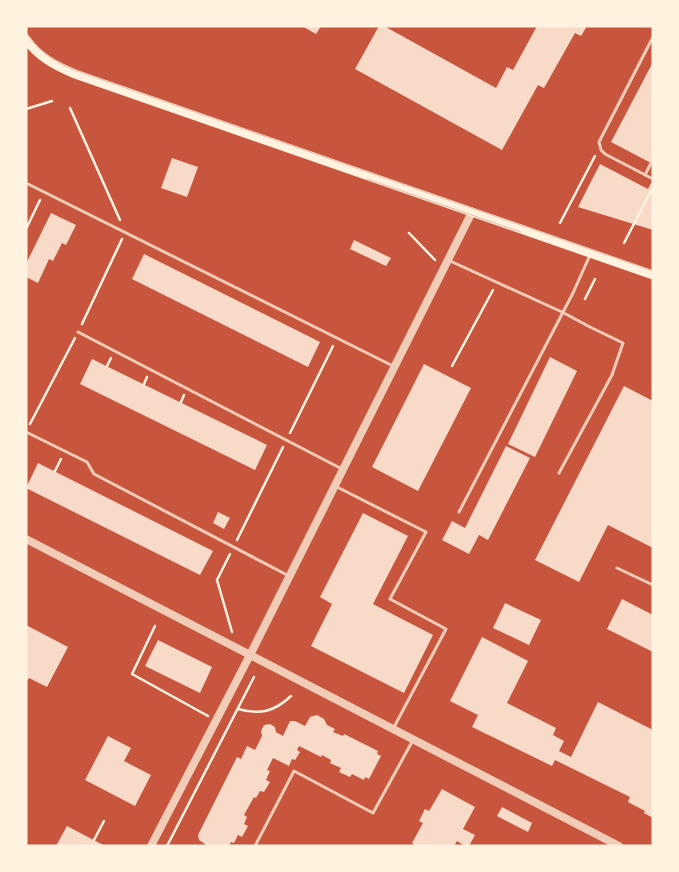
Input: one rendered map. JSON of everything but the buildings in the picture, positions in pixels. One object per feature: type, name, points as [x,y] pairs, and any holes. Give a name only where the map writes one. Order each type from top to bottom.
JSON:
[{"type":"main road","points":[[26,38],[34,48],[51,62],[75,74],[653,275]]},
{"type":"street","points":[[151,846],[250,655],[472,212]]},
{"type":"street","points":[[26,539],[619,846]]},
{"type":"lane","points":[[653,37],[601,134],[599,142],[600,148],[605,154],[653,179]]},
{"type":"lane","points":[[645,175],[651,163]]},
{"type":"lane","points":[[26,183],[394,366]]},
{"type":"lane","points":[[460,512],[591,252]]},
{"type":"lane","points":[[448,260],[562,312],[623,344],[612,375],[559,473]]},
{"type":"lane","points":[[78,332],[343,469]]},
{"type":"lane","points":[[26,432],[87,462],[94,474],[289,576]]},
{"type":"lane","points":[[335,485],[426,532],[390,599],[446,629],[392,729]]},
{"type":"lane","points":[[617,568],[653,585]]},
{"type":"lane","points":[[255,846],[294,771],[374,813],[413,740]]},
{"type":"path","points":[[26,109],[52,101]]},
{"type":"path","points":[[70,108],[125,232]]},
{"type":"path","points":[[560,222],[600,148]]},
{"type":"path","points":[[26,229],[43,191]]},
{"type":"path","points":[[624,243],[651,191]]},
{"type":"path","points":[[409,234],[435,260]]},
{"type":"path","points":[[586,299],[595,279]]},
{"type":"path","points":[[452,366],[497,282]]},
{"type":"path","points":[[232,632],[217,580],[337,338]]},
{"type":"path","points":[[55,471],[65,452]]},
{"type":"path","points":[[156,626],[132,674],[208,716]]},
{"type":"path","points":[[167,846],[254,677]]},
{"type":"path","points":[[238,709],[250,712],[272,710],[290,696]]},
{"type":"path","points":[[94,840],[104,821]]},
{"type":"tram line","points":[[26,32],[48,56],[77,71],[653,271]]},
{"type":"tram line","points":[[367,179],[521,232]]}]
